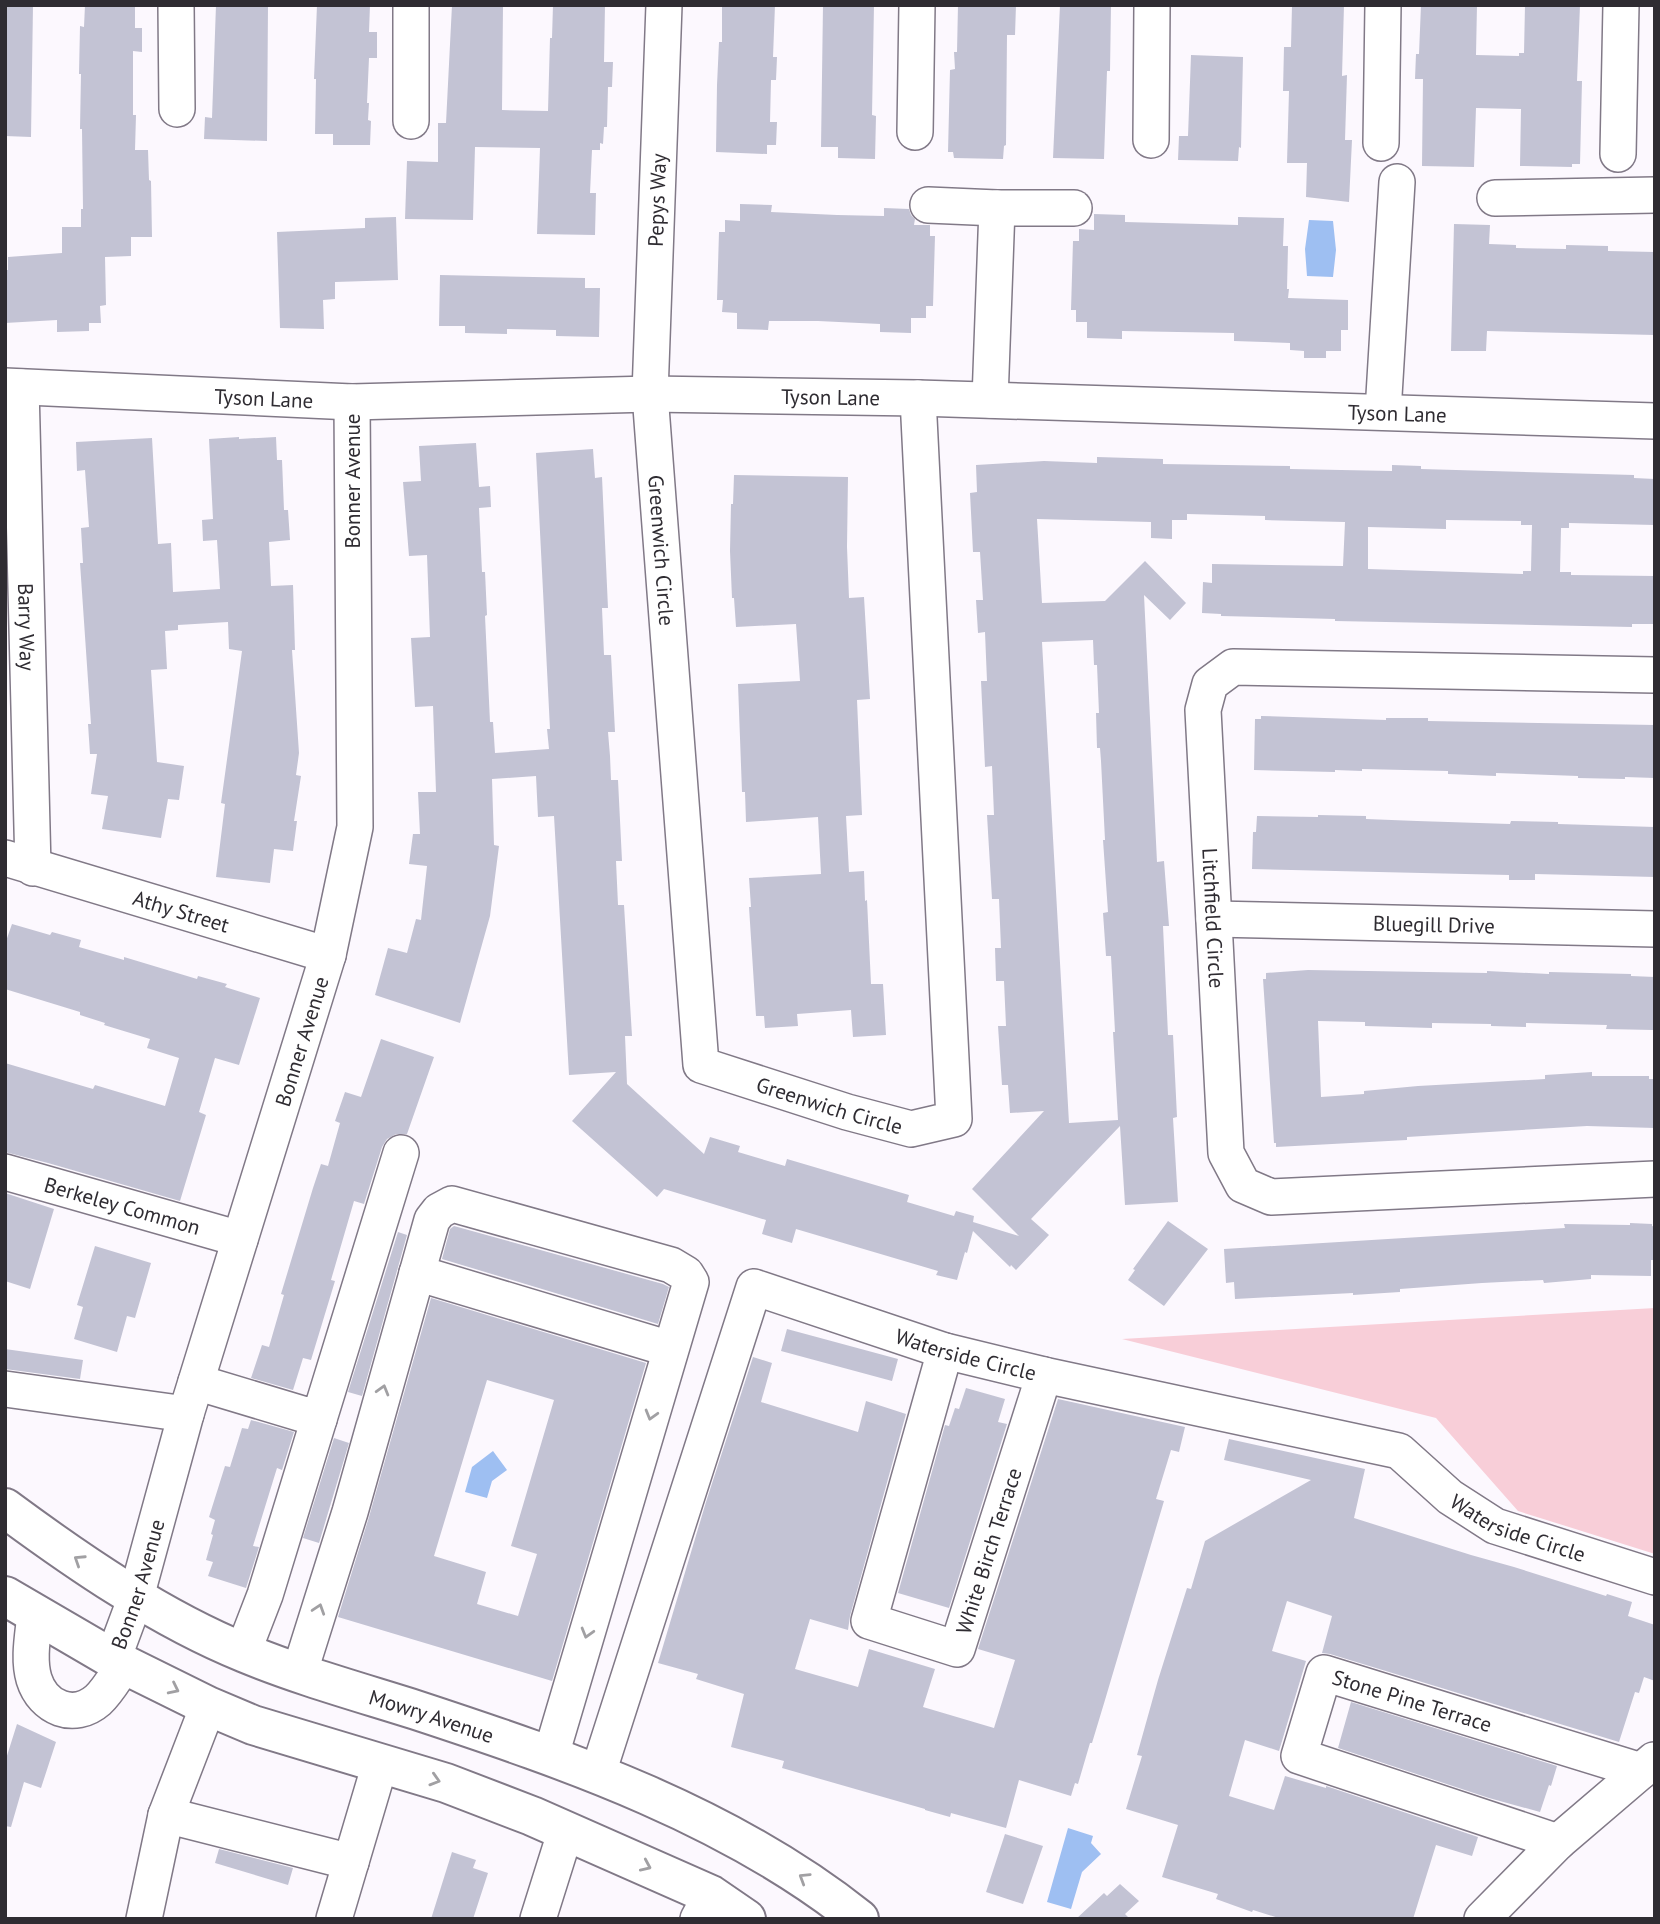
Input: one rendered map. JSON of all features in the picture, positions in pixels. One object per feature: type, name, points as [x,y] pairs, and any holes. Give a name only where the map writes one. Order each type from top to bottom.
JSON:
[{"type":"main road","name":"Mowry Avenue","points":[[5,1508],[174,1620],[299,1674],[551,1755],[598,1773],[709,1824],[761,1852],[825,1891],[859,1919]]},
{"type":"main road","points":[[20,1605],[118,1662],[208,1706],[253,1725],[446,1783],[566,1830],[704,1907],[746,1919]]},
{"type":"street","points":[[176,5],[177,109]]},
{"type":"street","points":[[411,5],[411,121]]},
{"type":"street","name":"Pepys Way","points":[[650,394],[664,5]]},
{"type":"street","points":[[915,132],[918,5]]},
{"type":"street","points":[[1151,140],[1152,5]]},
{"type":"street","points":[[1381,143],[1383,5]]},
{"type":"street","points":[[1618,154],[1621,5]]},
{"type":"street","points":[[1383,412],[1397,182]]},
{"type":"street","points":[[1495,198],[1655,195]]},
{"type":"street","points":[[928,205],[1074,208]]},
{"type":"street","points":[[990,400],[997,208]]},
{"type":"street","name":"Tyson Lane","points":[[13,386],[352,402],[650,394],[918,398],[1655,421]]},
{"type":"street","name":"Barry Way","points":[[13,386],[19,863]]},
{"type":"street","name":"Greenwich Circle","points":[[650,394],[701,1065],[911,1129],[954,1119],[918,398]]},
{"type":"street","name":"Bonner Avenue","points":[[20,1605],[32,1649],[34,1677],[44,1699],[61,1709],[72,1711],[85,1708],[99,1699],[118,1662],[191,1398],[328,955],[355,827],[352,402]]},
{"type":"street","name":"Litchfield Circle","points":[[1655,675],[1233,667],[1210,684],[1203,710],[1226,1153],[1243,1185],[1271,1197],[1655,1179]]},
{"type":"street","name":"Athy Street","points":[[19,863],[328,955]]},
{"type":"street","name":"Bluegill Drive","points":[[1214,919],[1655,929]]},
{"type":"street","points":[[243,1652],[265,1595],[401,1153]]},
{"type":"street","name":"Berkeley Common","points":[[5,1172],[240,1239]]},
{"type":"street","points":[[299,1674],[350,1512],[432,1220],[439,1211],[452,1204],[671,1265],[686,1274],[691,1282],[551,1755]]},
{"type":"street","points":[[417,1273],[670,1349]]},
{"type":"street","name":"Waterside Circle","points":[[598,1773],[754,1287],[945,1352],[1399,1451],[1450,1497],[1496,1526],[1655,1577]]},
{"type":"street","name":"White Birch Terrace","points":[[945,1352],[869,1621],[957,1649],[1044,1375]]},
{"type":"street","points":[[5,1390],[191,1398],[319,1419]]},
{"type":"street","name":"Stone Pine Terrace","points":[[1558,1842],[1299,1756],[1324,1673],[1648,1765]]},
{"type":"street","points":[[149,1918],[166,1815],[208,1706]]},
{"type":"street","points":[[334,1919],[380,1764]]},
{"type":"street","points":[[1482,1919],[1558,1842],[1648,1765]]},
{"type":"street","points":[[166,1815],[351,1863]]},
{"type":"street","points":[[538,1919],[566,1830]]},
{"type":"shaded area","points":[[1655,1308],[1655,1554],[1518,1511],[1436,1418],[1122,1339]]},
{"type":"water","points":[[1309,220],[1333,221],[1336,250],[1333,277],[1307,276],[1305,249]]},
{"type":"water","points":[[493,1451],[507,1470],[492,1481],[487,1498],[465,1492],[472,1467]]},
{"type":"water","points":[[1068,1828],[1093,1836],[1091,1843],[1101,1854],[1082,1872],[1071,1909],[1047,1902]]},
{"type":"building","points":[[5,5],[33,5],[31,137],[5,136]]},
{"type":"building","points":[[85,5],[135,5],[135,28],[142,28],[142,52],[133,51],[133,115],[136,115],[135,150],[148,150],[152,237],[131,237],[131,256],[105,257],[106,305],[100,306],[101,323],[89,323],[89,331],[57,332],[57,320],[5,323],[5,270],[8,270],[8,257],[62,253],[62,227],[81,227],[82,129],[79,74],[80,26],[84,27]]},
{"type":"building","points":[[216,5],[268,5],[267,141],[204,139],[205,117],[212,118]]},
{"type":"building","points":[[317,5],[370,5],[369,32],[377,32],[377,58],[369,58],[367,103],[368,120],[371,121],[370,145],[333,145],[333,134],[315,134]]},
{"type":"building","points":[[452,5],[503,5],[502,110],[548,111],[553,5],[605,5],[604,62],[613,62],[612,87],[608,87],[607,127],[604,127],[603,144],[600,143],[600,150],[592,150],[590,193],[596,193],[595,235],[537,234],[540,148],[475,147],[473,220],[405,219],[407,161],[438,162],[438,123],[446,123]]},
{"type":"building","points":[[722,5],[775,5],[773,57],[777,57],[776,80],[771,80],[770,122],[777,122],[776,145],[767,145],[767,154],[716,152]]},
{"type":"building","points":[[823,5],[874,5],[872,115],[876,116],[875,159],[838,158],[838,147],[821,147]]},
{"type":"building","points":[[958,5],[1016,5],[1015,35],[1007,35],[1006,145],[1003,159],[954,158],[953,152],[948,152],[950,70],[955,69]]},
{"type":"building","points":[[1060,5],[1111,5],[1104,159],[1053,158]]},
{"type":"building","points":[[1292,5],[1344,5],[1342,76],[1347,75],[1345,140],[1352,140],[1349,202],[1306,197],[1307,163],[1287,163],[1289,91],[1283,91],[1284,47],[1291,47]]},
{"type":"building","points":[[1421,5],[1477,5],[1476,55],[1519,56],[1519,53],[1524,53],[1525,5],[1580,5],[1577,81],[1582,81],[1580,164],[1572,164],[1572,167],[1520,166],[1521,109],[1476,108],[1474,167],[1422,166],[1423,79],[1415,79]]},
{"type":"building","points":[[1191,55],[1243,57],[1241,148],[1239,147],[1238,161],[1178,160],[1179,136],[1188,136]]},
{"type":"building","points":[[740,204],[772,205],[771,212],[837,215],[884,216],[884,208],[909,209],[915,219],[914,225],[930,225],[930,236],[935,236],[933,306],[926,306],[926,318],[911,318],[911,333],[880,332],[880,324],[818,321],[769,321],[768,330],[737,329],[737,313],[722,312],[723,300],[717,300],[719,232],[725,232],[725,220],[740,221]]},
{"type":"building","points":[[1094,214],[1125,215],[1125,222],[1238,225],[1238,217],[1284,218],[1283,246],[1288,246],[1288,298],[1348,300],[1348,330],[1341,330],[1341,351],[1326,351],[1326,358],[1304,358],[1304,351],[1290,350],[1290,343],[1234,341],[1234,333],[1122,331],[1122,339],[1087,338],[1087,322],[1076,322],[1076,310],[1071,310],[1073,241],[1079,241],[1079,229],[1094,230]]},
{"type":"building","points":[[396,217],[398,280],[335,282],[335,299],[323,300],[324,329],[280,328],[277,232],[365,228],[365,218]]},
{"type":"building","points":[[1454,224],[1490,225],[1489,244],[1516,245],[1516,248],[1608,246],[1608,251],[1655,252],[1655,335],[1487,331],[1486,351],[1451,351]]},
{"type":"building","points":[[440,275],[585,278],[585,288],[600,288],[599,337],[556,336],[556,330],[507,329],[507,334],[465,333],[465,326],[439,326]]},
{"type":"building","points":[[276,437],[277,460],[282,460],[284,510],[288,510],[290,540],[269,542],[271,586],[293,585],[295,650],[292,650],[299,753],[296,775],[301,776],[294,821],[297,821],[293,851],[274,849],[270,883],[216,877],[225,804],[221,803],[242,651],[229,649],[228,622],[178,625],[178,630],[165,631],[167,669],[151,670],[157,762],[184,766],[179,800],[168,799],[161,838],[102,829],[108,796],[91,794],[97,754],[90,754],[88,724],[91,724],[80,563],[83,563],[81,528],[89,527],[85,470],[77,471],[76,442],[152,438],[158,544],[171,543],[173,592],[220,589],[217,540],[203,541],[202,520],[213,519],[209,439]]},
{"type":"building","points":[[476,443],[479,487],[490,486],[491,507],[479,508],[482,572],[485,572],[490,722],[493,722],[495,753],[549,749],[536,453],[593,449],[595,478],[602,477],[608,608],[602,608],[604,655],[611,655],[615,732],[608,732],[611,780],[618,780],[622,861],[616,861],[618,905],[624,905],[632,1036],[625,1036],[627,1084],[704,1154],[710,1137],[740,1146],[738,1152],[785,1166],[787,1159],[909,1195],[907,1202],[954,1216],[956,1211],[974,1216],[973,1222],[1019,1236],[972,1189],[1044,1111],[1010,1113],[1008,1085],[1002,1085],[998,1026],[1006,1026],[1004,981],[996,981],[995,948],[1001,948],[999,899],[992,899],[987,815],[994,815],[992,766],[985,767],[981,681],[987,681],[985,632],[978,633],[976,600],[983,600],[980,552],[973,552],[970,493],[977,492],[976,465],[1044,461],[1097,463],[1097,457],[1163,459],[1163,464],[1392,471],[1392,465],[1421,466],[1421,469],[1634,475],[1634,478],[1655,479],[1655,525],[1569,523],[1569,528],[1561,528],[1560,572],[1571,572],[1571,575],[1655,576],[1655,624],[1632,624],[1632,627],[1335,621],[1202,613],[1203,582],[1212,583],[1212,564],[1343,566],[1345,522],[1187,514],[1187,520],[1172,520],[1172,539],[1151,538],[1151,522],[1037,519],[1042,603],[1105,601],[1145,561],[1186,603],[1170,620],[1144,595],[1157,862],[1164,861],[1169,926],[1163,926],[1168,1035],[1173,1035],[1177,1117],[1173,1118],[1178,1202],[1125,1205],[1120,1126],[1031,1219],[1049,1235],[1016,1270],[973,1231],[957,1280],[936,1275],[938,1271],[796,1229],[792,1243],[762,1234],[766,1220],[664,1189],[657,1197],[572,1121],[616,1072],[569,1075],[554,816],[538,817],[536,776],[492,779],[494,845],[499,846],[490,916],[460,1023],[375,995],[388,948],[407,953],[416,919],[421,920],[427,866],[409,864],[413,834],[420,834],[418,792],[436,792],[433,706],[415,707],[411,638],[430,637],[427,555],[409,556],[403,482],[421,481],[419,446]],"holes":[[[1446,520],[1521,521],[1521,525],[1532,525],[1531,571],[1523,571],[1523,574],[1368,569],[1368,527],[1446,529]],[[1093,640],[1094,665],[1097,665],[1097,748],[1100,748],[1101,761],[1108,912],[1103,913],[1106,956],[1111,956],[1118,1120],[1069,1123],[1042,642]]]},
{"type":"building","points":[[734,475],[848,477],[849,598],[864,597],[870,699],[857,700],[862,815],[846,816],[849,872],[864,871],[871,984],[883,984],[886,1035],[853,1037],[851,1010],[797,1014],[798,1026],[765,1028],[764,1016],[756,1016],[749,878],[821,874],[818,817],[746,822],[745,792],[742,792],[738,684],[800,681],[796,624],[736,627],[730,551]]},
{"type":"building","points":[[1261,716],[1655,725],[1655,778],[1578,778],[1496,773],[1496,776],[1448,774],[1448,771],[1362,769],[1335,772],[1254,770],[1255,719],[1261,719]]},
{"type":"building","points":[[1318,815],[1417,821],[1510,824],[1511,821],[1558,822],[1655,827],[1655,877],[1535,874],[1535,880],[1509,880],[1509,875],[1252,869],[1253,832],[1256,832],[1257,816]]},
{"type":"building","points":[[12,924],[50,935],[52,932],[81,940],[79,947],[124,960],[124,957],[197,979],[198,976],[227,984],[225,987],[260,998],[239,1065],[215,1058],[199,1112],[206,1115],[180,1201],[5,1152],[5,1063],[93,1089],[95,1085],[165,1106],[179,1058],[147,1048],[150,1039],[104,1025],[105,1023],[80,1015],[80,1012],[5,989],[5,944]]},
{"type":"building","points":[[1308,970],[1549,972],[1655,977],[1653,1030],[1606,1029],[1607,1025],[1526,1023],[1526,1027],[1432,1023],[1432,1028],[1365,1026],[1365,1022],[1318,1021],[1321,1097],[1418,1086],[1545,1079],[1545,1075],[1592,1072],[1592,1076],[1649,1076],[1649,1079],[1655,1079],[1655,1128],[1587,1126],[1276,1147],[1263,979],[1266,979],[1266,973]]},
{"type":"building","points":[[381,1039],[434,1057],[407,1134],[396,1134],[387,1139],[364,1204],[354,1201],[331,1280],[335,1281],[311,1360],[303,1358],[293,1390],[251,1378],[262,1345],[269,1347],[284,1295],[281,1294],[313,1188],[321,1164],[328,1166],[340,1123],[335,1121],[345,1092],[361,1097]]},
{"type":"building","points":[[5,1193],[54,1209],[30,1289],[5,1281]]},
{"type":"building","points":[[1168,1221],[1208,1249],[1164,1306],[1128,1280]]},
{"type":"building","points":[[1564,1224],[1652,1224],[1655,1227],[1655,1260],[1651,1260],[1651,1276],[1591,1275],[1591,1279],[1544,1283],[1543,1280],[1482,1283],[1400,1289],[1400,1292],[1235,1299],[1234,1282],[1226,1283],[1224,1249],[1565,1228]]},
{"type":"building","points":[[454,1226],[663,1284],[669,1287],[658,1324],[442,1259],[450,1229]]},
{"type":"building","points":[[398,1232],[407,1235],[362,1396],[348,1392]]},
{"type":"building","points":[[95,1246],[151,1263],[135,1318],[127,1316],[117,1352],[74,1339],[83,1307],[77,1305]]},
{"type":"building","points":[[431,1298],[646,1363],[552,1681],[338,1617]],"holes":[[[487,1380],[554,1400],[511,1546],[537,1554],[518,1616],[477,1604],[486,1572],[434,1556]]]},
{"type":"building","points":[[787,1329],[898,1359],[892,1381],[781,1351]]},
{"type":"building","points":[[5,1349],[83,1360],[80,1379],[5,1369]]},
{"type":"building","points":[[753,1357],[772,1363],[761,1402],[858,1432],[866,1401],[906,1414],[848,1630],[810,1619],[795,1669],[858,1687],[869,1649],[935,1669],[923,1707],[994,1728],[1015,1660],[978,1649],[1058,1399],[1185,1427],[1179,1452],[1171,1450],[1156,1499],[1164,1501],[1092,1743],[1071,1796],[1019,1780],[1006,1828],[951,1813],[950,1817],[782,1768],[784,1761],[731,1747],[744,1694],[696,1679],[698,1674],[658,1663]]},
{"type":"building","points":[[966,1388],[1005,1399],[998,1422],[1007,1424],[949,1608],[898,1593],[945,1425],[949,1426],[955,1408],[959,1409]]},
{"type":"building","points":[[251,1420],[294,1432],[282,1470],[277,1468],[253,1546],[259,1547],[246,1588],[208,1576],[213,1562],[206,1560],[215,1520],[209,1517],[225,1466],[230,1467],[242,1428],[248,1429]]},
{"type":"building","points":[[334,1438],[349,1443],[319,1543],[303,1538]]},
{"type":"building","points":[[1229,1439],[1365,1469],[1354,1518],[1632,1602],[1628,1616],[1655,1625],[1655,1681],[1644,1677],[1639,1693],[1635,1692],[1619,1742],[1322,1653],[1332,1616],[1287,1601],[1272,1651],[1306,1661],[1279,1751],[1245,1740],[1229,1796],[1274,1810],[1285,1776],[1326,1786],[1478,1837],[1472,1856],[1436,1845],[1413,1919],[1282,1919],[1216,1899],[1218,1894],[1162,1877],[1178,1825],[1126,1809],[1142,1756],[1137,1755],[1158,1680],[1187,1588],[1191,1589],[1205,1541],[1311,1480],[1224,1460]]},
{"type":"building","points":[[1351,1702],[1557,1766],[1540,1812],[1338,1748]]},
{"type":"building","points":[[17,1724],[56,1742],[41,1788],[24,1782],[11,1827],[5,1826],[5,1762]]},
{"type":"building","points":[[1005,1834],[1043,1846],[1023,1904],[986,1892]]},
{"type":"building","points":[[219,1849],[293,1868],[288,1885],[215,1863]]},
{"type":"building","points":[[452,1852],[476,1860],[473,1868],[488,1873],[473,1919],[431,1919]]},
{"type":"building","points":[[1120,1884],[1139,1901],[1125,1914],[1130,1919],[1076,1919],[1104,1893],[1107,1896]]}]
